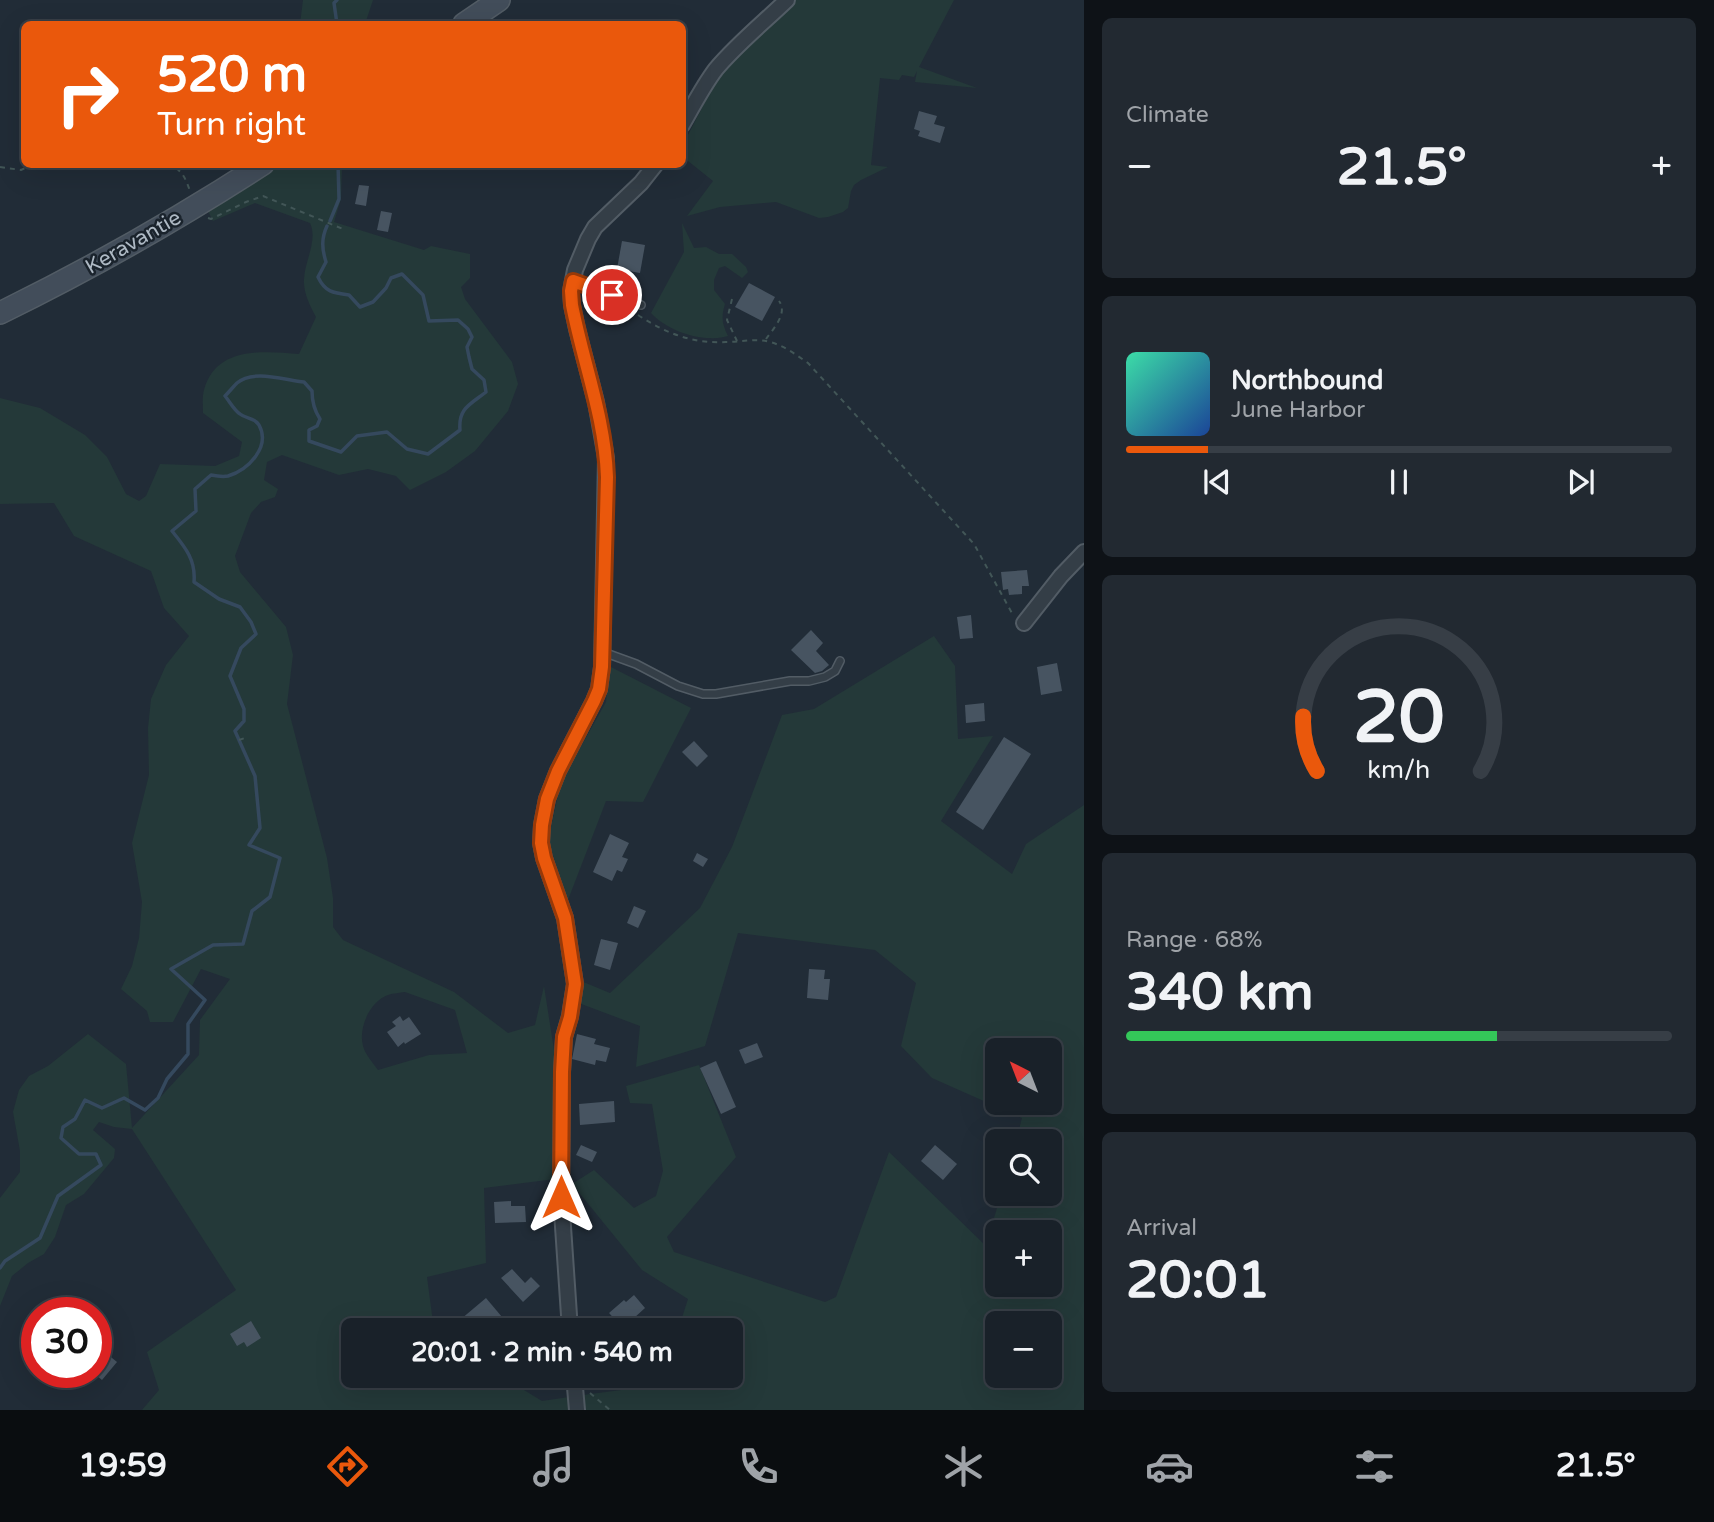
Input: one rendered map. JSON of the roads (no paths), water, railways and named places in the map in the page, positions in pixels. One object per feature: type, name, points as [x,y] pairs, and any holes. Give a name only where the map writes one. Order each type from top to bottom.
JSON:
[{"type":"main road","points":[[468,21],[499,0]]},
{"type":"main road","name":"Keravantie","points":[[0,313],[72,277],[257,168]]},
{"type":"street","points":[[686,118],[715,70],[787,0]]},
{"type":"street","points":[[569,1318],[561,1197],[562,1072],[564,1037],[575,984],[565,918],[541,843],[547,799],[599,689],[603,652],[606,458],[571,291],[575,270],[595,228],[653,168]]},
{"type":"street","points":[[1019,619],[1084,552]]},
{"type":"street","points":[[575,1388],[577,1410]]},
{"type":"lane","points":[[573,281],[641,305]]},
{"type":"lane","points":[[603,652],[636,664],[678,686],[703,694],[825,677],[835,671],[840,661]]},
{"type":"waterway","points":[[337,0],[334,3],[337,21]]},
{"type":"waterway","points":[[330,221],[339,199],[338,168]]},
{"type":"waterway","points":[[0,1268],[5,1261],[40,1238],[58,1196],[101,1165],[96,1154],[79,1154],[61,1138],[63,1127],[75,1119],[85,1100],[102,1108],[124,1098],[145,1110],[158,1098],[167,1079],[188,1054],[188,1024],[205,1000],[171,969],[213,945],[243,944],[252,911],[270,897],[280,858],[249,845],[260,828],[255,776],[235,731],[244,721],[244,709],[230,676],[241,648],[256,634],[240,607],[219,599],[194,582],[191,560],[172,531],[196,511],[195,489],[211,475],[228,476],[243,469],[260,449],[262,433],[259,425],[242,416],[225,396],[237,383],[251,377],[269,376],[304,382],[312,391],[314,406],[320,419],[317,426],[309,430],[309,441],[341,452],[357,436],[387,432],[407,449],[428,454],[460,430],[463,411],[486,392],[484,380],[472,369],[467,347],[472,337],[468,329],[458,320],[429,321],[423,295],[402,274],[391,278],[373,302],[360,307],[349,295],[334,292],[324,286],[318,277],[326,262],[323,244],[327,226]]}]
